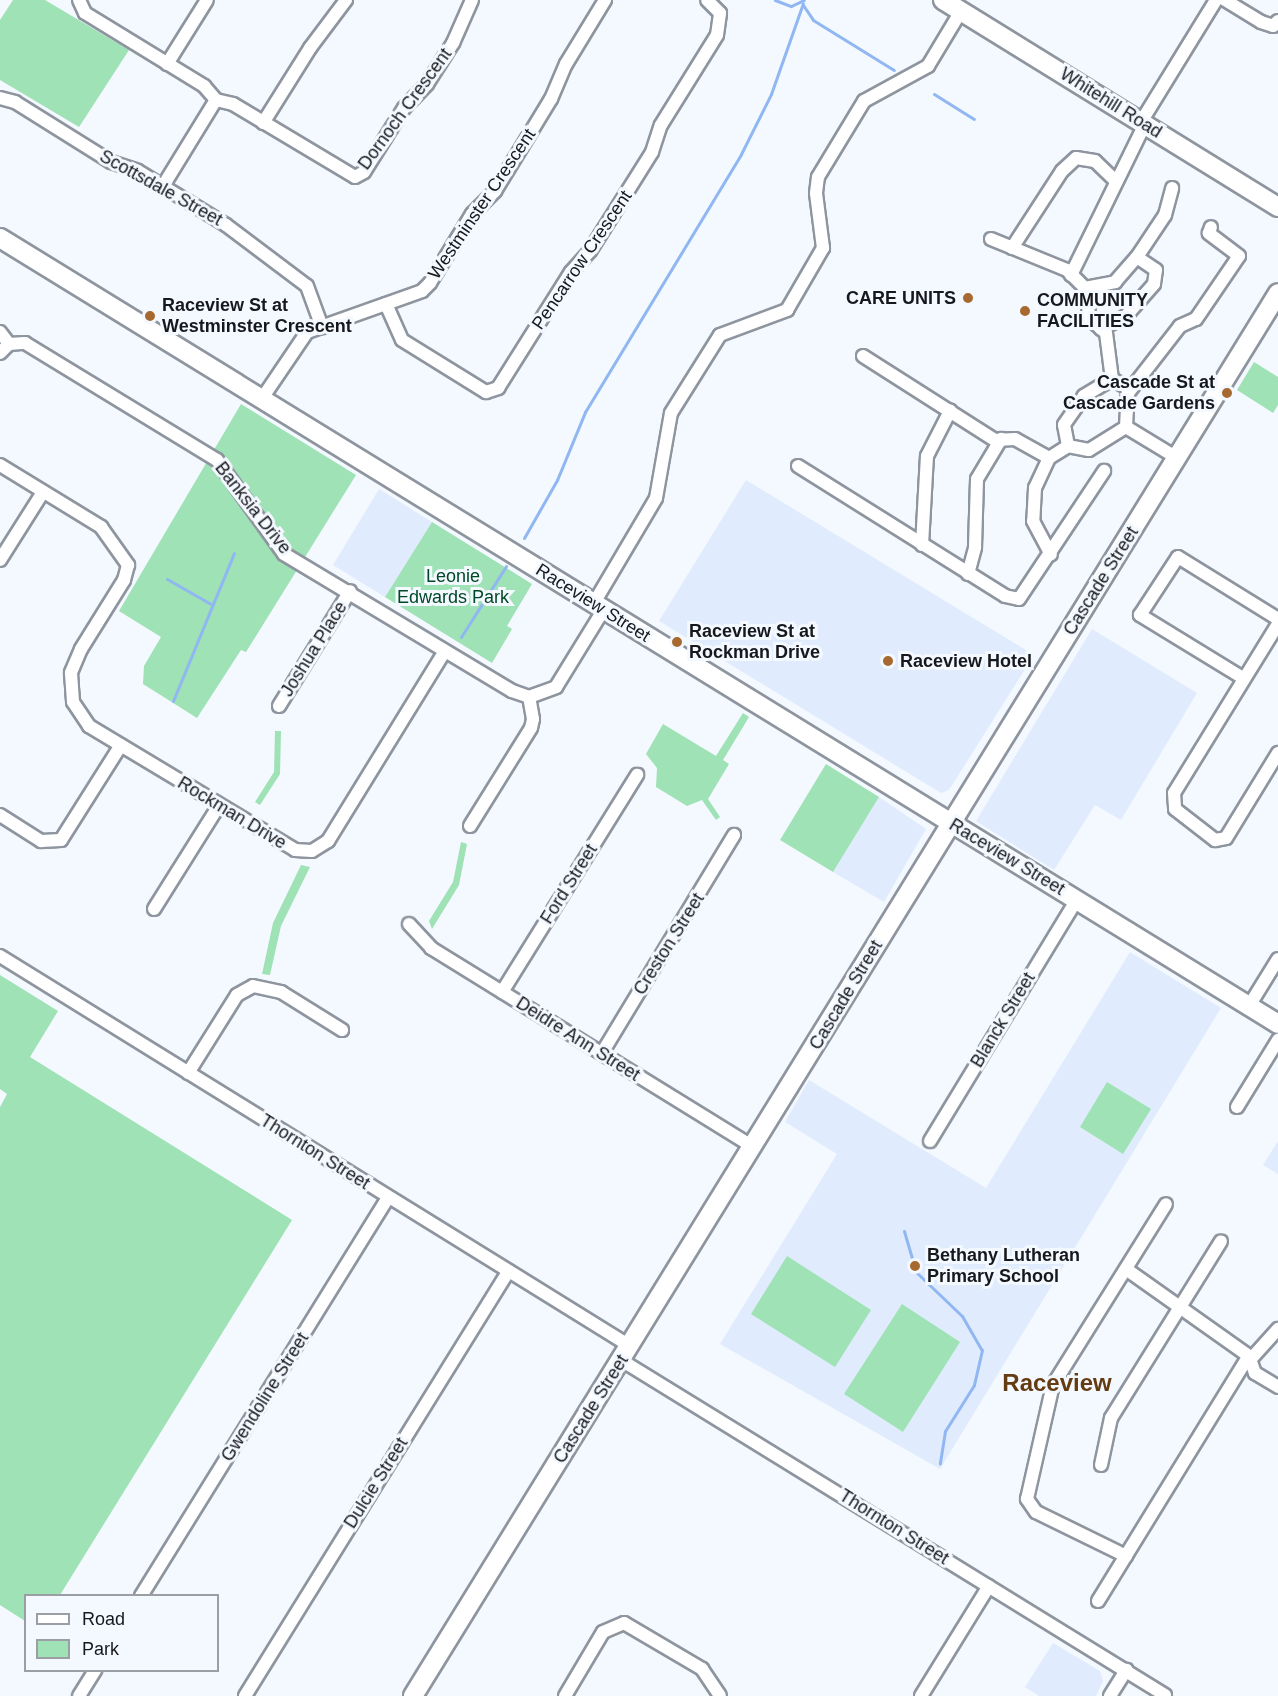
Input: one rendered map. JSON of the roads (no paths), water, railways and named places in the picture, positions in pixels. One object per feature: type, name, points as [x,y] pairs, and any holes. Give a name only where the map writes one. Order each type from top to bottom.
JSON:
[{"type":"street","name":"Dornoch Crescent","points":[[79,0],[85,13],[204,86],[216,99],[233,104],[355,177],[364,172],[404,108],[427,84],[453,43],[472,0]]},
{"type":"street","points":[[167,64],[207,0]]},
{"type":"street","points":[[263,123],[310,48],[346,0]]},
{"type":"street","name":"Westminster Crescent","points":[[261,400],[299,339],[322,327],[422,291],[430,283],[472,214],[500,182],[605,0]]},
{"type":"street","name":"Pencarrow Crescent","points":[[386,304],[402,340],[486,392],[498,388],[571,272],[590,251],[652,152],[661,125],[717,35],[720,13],[707,0]]},
{"type":"street","name":"Whitehill Road","points":[[944,0],[1278,207]]},
{"type":"street","points":[[1071,275],[1143,123],[1216,0]]},
{"type":"street","points":[[1225,0],[1261,22],[1273,26],[1278,21]]},
{"type":"street","points":[[445,651],[512,691],[529,697],[556,687],[656,498],[671,413],[720,335],[787,310],[823,248],[816,193],[819,177],[864,101],[928,66],[961,11]]},
{"type":"street","name":"Scottsdale Street","points":[[0,98],[15,102],[111,162],[163,186],[226,225],[258,252],[299,278],[312,295],[322,327]]},
{"type":"street","points":[[163,186],[216,99]]},
{"type":"street","points":[[1012,248],[1062,171],[1076,158],[1095,161],[1115,180]]},
{"type":"street","points":[[1085,288],[1115,282],[1137,257],[1165,215],[1172,188]]},
{"type":"street","points":[[1128,393],[1180,326],[1196,319],[1239,256],[1209,233],[1211,227]]},
{"type":"street","name":"Raceview Street","points":[[0,238],[1278,1024]]},
{"type":"street","points":[[992,239],[1071,275],[1085,288],[1090,319],[1106,333],[1112,379]]},
{"type":"street","points":[[1101,329],[1125,317],[1154,284],[1156,270],[1137,257]]},
{"type":"street","name":"Cascade Street","points":[[413,1696],[1278,293]]},
{"type":"street","points":[[0,332],[4,349]]},
{"type":"street","name":"Banksia Drive","points":[[4,349],[25,343],[217,460],[284,554],[350,591],[445,651]]},
{"type":"street","points":[[862,356],[995,440],[1015,439],[1049,458]]},
{"type":"street","points":[[1112,379],[1128,388],[1126,427]]},
{"type":"street","points":[[1068,446],[1064,425],[1084,396],[1112,379]]},
{"type":"street","points":[[922,545],[927,456],[950,411]]},
{"type":"street","points":[[1126,427],[1177,458]]},
{"type":"street","points":[[1051,555],[1033,521],[1035,488],[1049,458],[1068,446],[1089,450],[1126,427]]},
{"type":"street","points":[[968,574],[975,547],[977,479],[1001,440]]},
{"type":"street","name":"Rockman Drive","points":[[0,465],[101,527],[128,565],[124,580],[81,649],[71,673],[73,702],[89,726],[218,807],[295,850],[312,851],[328,842],[445,651]]},
{"type":"street","points":[[798,466],[1005,597],[1019,599],[1051,555],[1063,530],[1104,471]]},
{"type":"street","points":[[0,560],[43,492]]},
{"type":"street","points":[[1243,678],[1140,615],[1178,557],[1278,619]]},
{"type":"street","name":"Joshua Place","points":[[279,706],[350,591]]},
{"type":"street","points":[[1278,624],[1174,793],[1175,809],[1215,840],[1227,838],[1278,753]]},
{"type":"street","points":[[470,826],[531,728],[533,719],[529,697]]},
{"type":"street","points":[[0,815],[41,841],[61,840],[121,745]]},
{"type":"street","name":"Ford Street","points":[[502,992],[637,776]]},
{"type":"street","points":[[154,909],[218,807]]},
{"type":"street","name":"Creston Street","points":[[602,1053],[734,835]]},
{"type":"street","name":"Blanck Street","points":[[930,1141],[1077,899]]},
{"type":"street","name":"Deidre Ann Street","points":[[409,924],[431,948],[753,1147]]},
{"type":"street","name":"Thornton Street","points":[[0,956],[508,1271],[626,1353],[989,1586],[1166,1695]]},
{"type":"street","points":[[1249,1006],[1278,959]]},
{"type":"street","points":[[188,1073],[237,995],[254,986],[281,992],[342,1030]]},
{"type":"street","points":[[1237,1107],[1278,1040]]},
{"type":"street","name":"Gwendoline Street","points":[[142,1594],[388,1198]]},
{"type":"street","points":[[1126,1556],[1036,1512],[1027,1499],[1053,1384],[1166,1204]]},
{"type":"street","points":[[1101,1465],[1111,1418],[1221,1241]]},
{"type":"street","points":[[1126,1269],[1181,1305],[1249,1358],[1255,1373],[1278,1388]]},
{"type":"street","name":"Dulcie Street","points":[[245,1696],[508,1271]]},
{"type":"street","points":[[1098,1601],[1249,1358],[1278,1329]]},
{"type":"street","points":[[921,1696],[989,1586]]},
{"type":"street","points":[[565,1696],[603,1632],[624,1623],[702,1669],[720,1696]]},
{"type":"street","points":[[1110,1696],[1126,1670]]},
{"type":"street","points":[[79,1696],[94,1672]]},
{"type":"waterway","points":[[775,0],[791,6],[804,0]]},
{"type":"waterway","points":[[524,538],[557,480],[585,412],[741,154],[771,94],[803,3]]},
{"type":"waterway","points":[[803,5],[813,20],[894,70]]},
{"type":"waterway","points":[[934,94],[974,119]]},
{"type":"waterway","points":[[173,701],[234,553]]},
{"type":"waterway","points":[[461,637],[506,566]]},
{"type":"waterway","points":[[167,579],[211,604]]},
{"type":"waterway","points":[[904,1231],[916,1272],[962,1316],[982,1350],[974,1385],[945,1431],[940,1464]]},
{"type":"place","name":"CARE UNITS","points":[[968,298]]},
{"type":"place","name":"COMMUNITY FACILITIES","points":[[1025,311]]},
{"type":"place","name":"Raceview St at Westminster Crescent","points":[[150,316]]},
{"type":"place","name":"Cascade St at Cascade Gardens","points":[[1227,393]]},
{"type":"place","name":"Raceview St at Rockman Drive","points":[[677,642]]},
{"type":"place","name":"Raceview Hotel","points":[[888,661]]},
{"type":"place","name":"Bethany Lutheran Primary School","points":[[915,1266]]},
{"type":"district","name":"Raceview","points":[[1057,1383]]},
{"type":"park label","name":"Leonie Edwards Park","points":[[453,587]]}]
